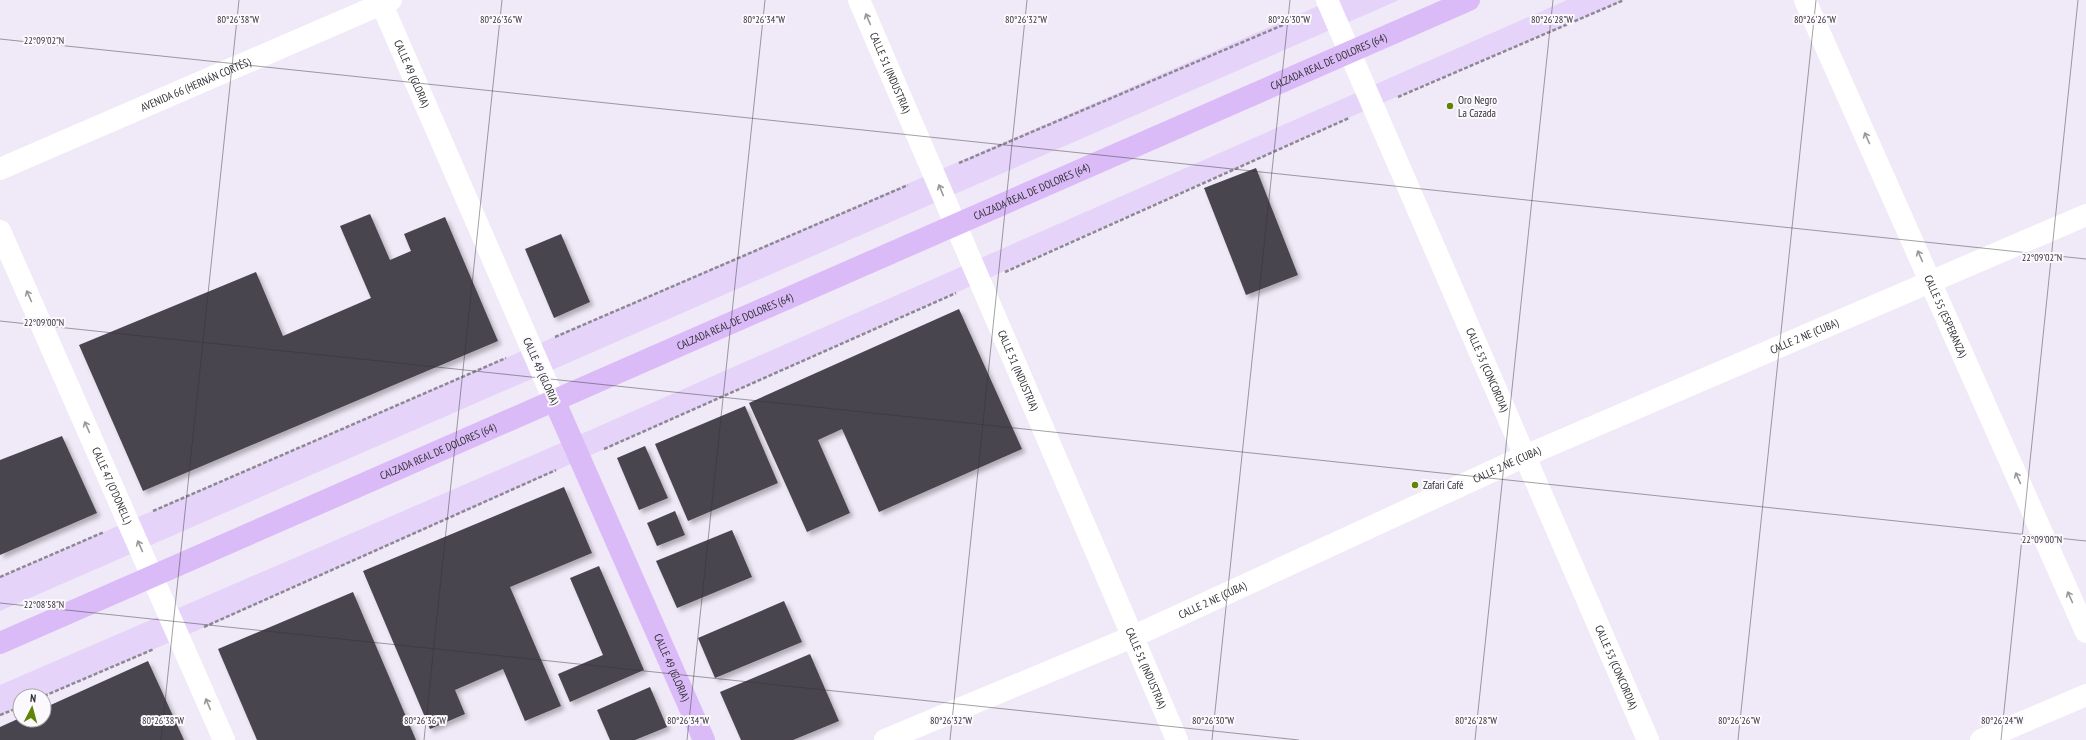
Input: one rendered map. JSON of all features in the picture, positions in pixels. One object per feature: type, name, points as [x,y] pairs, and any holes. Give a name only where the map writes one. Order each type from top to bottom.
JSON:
[{"type":"main road","name":"CALZADA REAL DE DOLORES (64)","points":[[0,643],[554,400],[956,226],[1469,0]]},
{"type":"main road","name":"CALLE 49 (GLORIA)","points":[[554,400],[704,740]]},
{"type":"street","name":"CALLE 51 (INDUSTRIA)","points":[[859,0],[1177,740]]},
{"type":"street","name":"CALLE 55 (ESPERANZA)","points":[[1805,0],[1932,282],[2086,632]]},
{"type":"street","name":"AVENIDA 66 (HERNÁN CORTÉS)","points":[[0,169],[385,1]]},
{"type":"street","name":"CALLE 49 (GLORIA)","points":[[385,1],[530,347],[554,400]]},
{"type":"street","name":"CALLE 53 (CONCORDIA)","points":[[1328,3],[1648,740]]},
{"type":"street","name":"CALLE 2 NE (CUBA)","points":[[885,740],[1132,637],[1524,456],[2086,215]]},
{"type":"street","name":"CALLE 47 (O'DONELL)","points":[[0,231],[129,521],[224,740]]},
{"type":"street","points":[[1981,740],[2086,695]]},
{"type":"path","points":[[52,693],[180,638],[1373,107],[1624,0]]},
{"type":"path","points":[[0,577],[1328,3]]},
{"type":"path","points":[[0,715],[12,710]]},
{"type":"shaded area","points":[[1332,0],[1399,0],[0,611],[0,577]]},
{"type":"shaded area","points":[[1567,0],[1624,0],[1373,107],[180,638],[52,693],[52,688],[12,688],[12,710],[0,715],[0,685],[570,439]]},
{"type":"building","points":[[1256,168],[1298,275],[1246,295],[1204,188]]},
{"type":"building","points":[[370,214],[390,260],[411,251],[404,234],[445,217],[498,341],[143,491],[79,345],[256,272],[283,336],[371,298],[340,226]]},
{"type":"building","points":[[561,234],[590,302],[554,318],[525,249]]},
{"type":"building","points":[[959,309],[1022,449],[879,512],[842,429],[818,440],[850,513],[807,532],[749,403]]},
{"type":"building","points":[[745,406],[778,483],[688,521],[655,444]]},
{"type":"building","points":[[62,436],[97,513],[0,555],[0,460]]},
{"type":"building","points":[[645,446],[668,498],[639,510],[617,458]]},
{"type":"building","points":[[564,487],[592,553],[510,587],[561,706],[525,721],[503,669],[455,690],[465,714],[430,729],[363,571]]},
{"type":"building","points":[[675,511],[685,535],[657,546],[647,523]]},
{"type":"building","points":[[732,530],[752,577],[677,608],[656,561]]},
{"type":"building","points":[[599,566],[644,670],[570,702],[558,674],[603,655],[570,578]]},
{"type":"building","points":[[353,592],[416,740],[257,740],[218,649]]},
{"type":"building","points":[[784,601],[802,642],[715,678],[698,638]]},
{"type":"building","points":[[810,654],[839,721],[793,740],[741,740],[720,692]]},
{"type":"building","points":[[148,661],[184,740],[0,740],[0,727],[12,722],[12,728],[52,728],[52,704]]},
{"type":"building","points":[[650,687],[667,727],[635,740],[610,740],[597,710]]},
{"type":"place","name":"Oro Negro La Cazada","points":[[1450,106]]},
{"type":"place","name":"Zafari Café","points":[[1415,485]]}]
